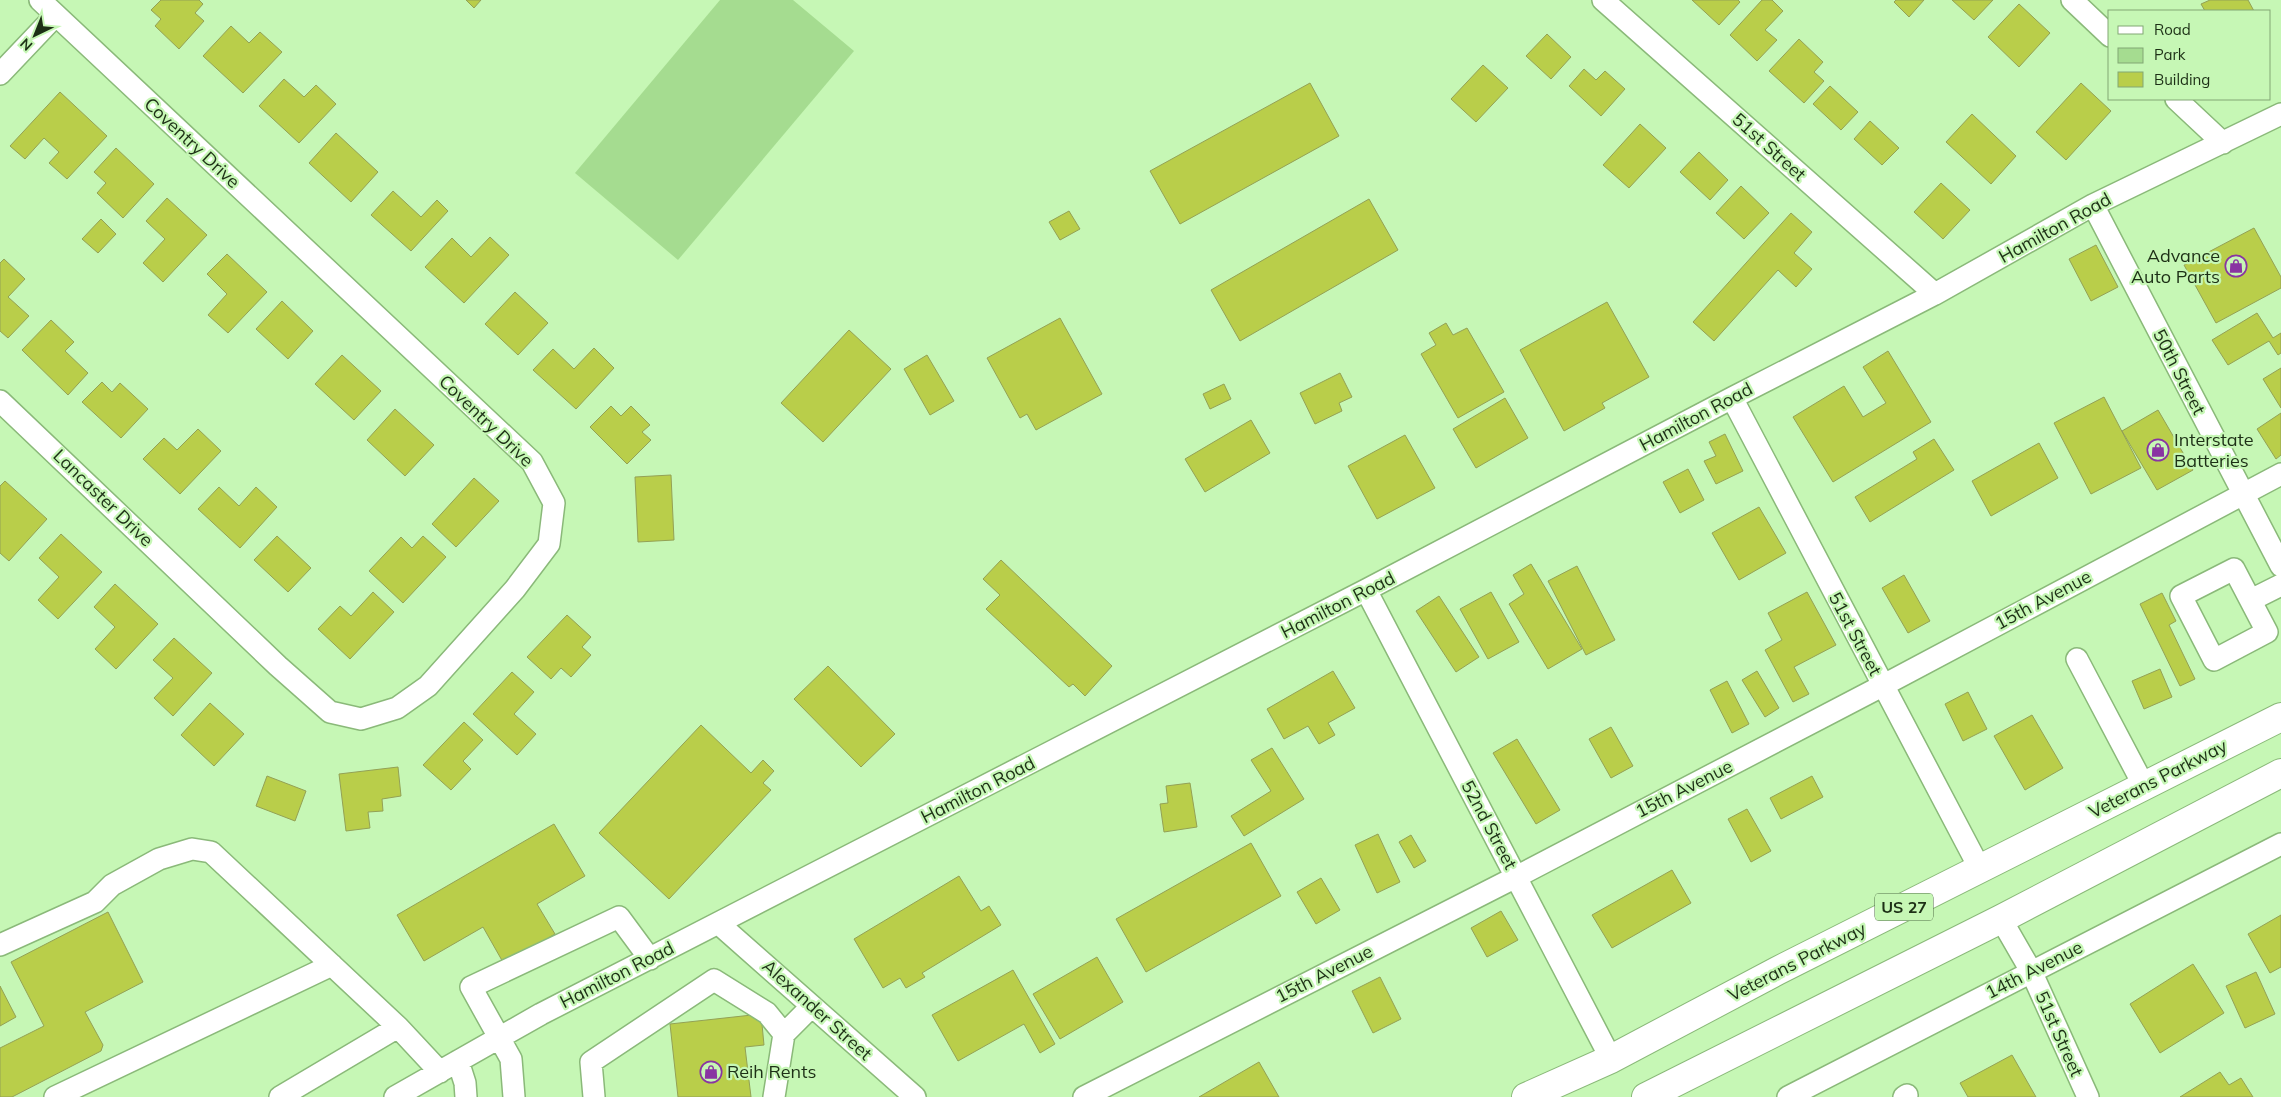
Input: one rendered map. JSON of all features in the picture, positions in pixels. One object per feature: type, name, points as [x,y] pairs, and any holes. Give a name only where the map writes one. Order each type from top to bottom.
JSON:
[{"type":"main road","name":"Veterans Parkway","points":[[1526,1097],[1611,1059],[1777,971],[2281,716]]},
{"type":"main road","points":[[1646,1097],[2001,919],[2281,773]]},
{"type":"street","name":"Coventry Drive","points":[[40,0],[532,462],[554,503],[549,544],[515,589],[451,662],[428,686],[397,708],[361,718],[330,712],[278,666],[205,596]]},
{"type":"street","name":"51st Street","points":[[1604,0],[1935,294]]},
{"type":"street","points":[[2072,0],[2108,34]]},
{"type":"street","points":[[0,74],[56,14]]},
{"type":"street","points":[[2177,100],[2223,143]]},
{"type":"street","name":"Hamilton Road","points":[[395,1097],[541,1014],[1366,590],[1935,294],[2093,205],[2281,114]]},
{"type":"street","name":"50th Street","points":[[2093,205],[2281,566]]},
{"type":"street","name":"51st Street","points":[[1732,398],[1980,869]]},
{"type":"street","name":"Lancaster Drive","points":[[0,401],[205,596]]},
{"type":"street","name":"15th Avenue","points":[[1084,1097],[1882,686],[2281,474]]},
{"type":"street","points":[[2251,600],[2281,585]]},
{"type":"street","name":"52nd Street","points":[[1366,590],[1611,1059]]},
{"type":"street","points":[[2077,659],[2144,786]]},
{"type":"street","name":"14th Avenue","points":[[1788,1097],[1810,1092],[2031,971],[2281,844]]},
{"type":"street","points":[[0,945],[95,902],[112,886],[159,859],[192,849],[211,852],[398,1027],[449,1067],[465,1083],[466,1097]]},
{"type":"street","points":[[514,1097],[511,1058],[470,987],[619,916],[650,958]]},
{"type":"street","name":"51st Street","points":[[2001,919],[2031,971],[2088,1097]]},
{"type":"street","name":"Alexander Street","points":[[719,924],[915,1097]]},
{"type":"street","points":[[55,1097],[332,965]]},
{"type":"street","points":[[594,1097],[591,1062],[714,980],[767,1012],[784,1034]]},
{"type":"street","points":[[774,1097],[784,1034],[812,1006]]},
{"type":"street","points":[[280,1097],[398,1027]]},
{"type":"green space","points":[[720,0],[793,0],[854,51],[678,260],[575,173]]},
{"type":"building","points":[[161,0],[199,0],[203,4],[195,13],[204,21],[179,49],[155,26],[161,19],[151,10]]},
{"type":"building","points":[[466,0],[481,0],[474,8]]},
{"type":"building","points":[[1692,0],[1738,0],[1740,2],[1719,25]]},
{"type":"building","points":[[1762,0],[1772,0],[1783,11],[1765,30],[1777,40],[1757,61],[1730,35]]},
{"type":"building","points":[[1896,0],[1924,0],[1909,17],[1894,2]]},
{"type":"building","points":[[1952,0],[1993,0],[1974,20]]},
{"type":"building","points":[[2210,0],[2248,0],[2253,10],[2204,10],[2201,4]]},
{"type":"building","points":[[2019,4],[2050,33],[2019,67],[1988,37]]},
{"type":"building","points":[[231,26],[249,43],[260,32],[282,52],[243,93],[203,56]]},
{"type":"building","points":[[1547,34],[1571,57],[1551,79],[1526,56]]},
{"type":"building","points":[[1799,39],[1823,62],[1814,72],[1824,81],[1804,103],[1769,71]]},
{"type":"building","points":[[1483,65],[1508,88],[1476,122],[1451,99]]},
{"type":"building","points":[[1584,69],[1596,80],[1605,71],[1625,89],[1601,116],[1569,86]]},
{"type":"building","points":[[284,79],[304,97],[316,85],[336,104],[299,143],[259,106]]},
{"type":"building","points":[[1310,83],[1339,136],[1180,224],[1150,171]]},
{"type":"building","points":[[2081,83],[2111,111],[2066,160],[2036,132]]},
{"type":"building","points":[[1830,86],[1858,112],[1841,130],[1813,104]]},
{"type":"building","points":[[60,92],[107,136],[67,179],[49,163],[59,152],[44,138],[25,159],[10,146]]},
{"type":"building","points":[[1972,114],[2016,156],[1991,184],[1946,142]]},
{"type":"building","points":[[1870,121],[1899,148],[1882,165],[1854,139]]},
{"type":"building","points":[[1640,124],[1666,148],[1629,188],[1603,165]]},
{"type":"building","points":[[336,133],[378,172],[351,202],[309,163]]},
{"type":"building","points":[[116,148],[154,184],[123,218],[97,193],[106,183],[94,172]]},
{"type":"building","points":[[1699,152],[1728,180],[1710,200],[1680,172]]},
{"type":"building","points":[[1941,183],[1970,210],[1943,239],[1914,212]]},
{"type":"building","points":[[1741,186],[1769,213],[1744,239],[1716,213]]},
{"type":"building","points":[[393,191],[421,217],[437,200],[448,211],[411,251],[371,215]]},
{"type":"building","points":[[167,198],[207,235],[163,282],[143,263],[165,239],[146,221]]},
{"type":"building","points":[[1369,199],[1398,250],[1240,341],[1211,290]]},
{"type":"building","points":[[1069,211],[1080,229],[1060,240],[1049,222]]},
{"type":"building","points":[[1791,213],[1812,232],[1794,253],[1812,269],[1796,287],[1778,270],[1714,341],[1693,322]]},
{"type":"building","points":[[101,219],[116,234],[98,253],[82,239]]},
{"type":"building","points":[[2254,228],[2281,277],[2281,288],[2216,323],[2184,265]]},
{"type":"building","points":[[490,237],[509,255],[464,303],[425,267],[452,238],[471,257]]},
{"type":"building","points":[[2096,245],[2118,287],[2091,301],[2069,259]]},
{"type":"building","points":[[227,254],[267,292],[228,333],[208,315],[227,294],[207,274]]},
{"type":"building","points":[[4,259],[25,279],[8,297],[29,316],[8,338],[0,331],[0,263]]},
{"type":"building","points":[[515,292],[548,323],[518,355],[485,324]]},
{"type":"building","points":[[282,301],[313,331],[288,359],[256,329]]},
{"type":"building","points":[[1607,302],[1649,377],[1602,403],[1605,408],[1564,431],[1520,350]]},
{"type":"building","points":[[2257,313],[2273,338],[2281,333],[2281,353],[2278,355],[2269,341],[2228,365],[2212,340]]},
{"type":"building","points":[[1060,318],[1102,394],[1036,430],[1027,414],[1020,418],[987,358]]},
{"type":"building","points":[[51,320],[74,342],[65,351],[88,373],[68,395],[22,350]]},
{"type":"building","points":[[1446,323],[1453,335],[1467,328],[1504,392],[1458,418],[1421,354],[1436,345],[1429,333]]},
{"type":"building","points":[[849,330],[891,369],[823,442],[781,403]]},
{"type":"building","points":[[594,348],[614,368],[576,409],[533,370],[553,349],[574,369]]},
{"type":"building","points":[[1888,351],[1931,422],[1833,482],[1793,417],[1844,386],[1863,417],[1886,403],[1863,367]]},
{"type":"building","points":[[342,355],[381,391],[354,420],[315,384]]},
{"type":"building","points":[[927,355],[954,401],[930,415],[904,369]]},
{"type":"building","points":[[2281,368],[2281,408],[2263,379]]},
{"type":"building","points":[[1340,373],[1352,397],[1339,403],[1342,411],[1315,424],[1300,393]]},
{"type":"building","points":[[102,382],[112,392],[120,383],[148,409],[121,438],[82,402]]},
{"type":"building","points":[[1224,384],[1231,399],[1210,409],[1203,394]]},
{"type":"building","points":[[2104,397],[2141,468],[2091,494],[2054,423]]},
{"type":"building","points":[[1505,398],[1528,438],[1476,468],[1453,429]]},
{"type":"building","points":[[611,406],[621,416],[631,406],[650,425],[642,432],[651,440],[627,464],[590,427]]},
{"type":"building","points":[[395,409],[434,445],[405,476],[367,440]]},
{"type":"building","name":"Interstate Batteries","points":[[2158,410],[2193,470],[2157,490],[2122,431]]},
{"type":"building","points":[[2281,413],[2281,455],[2276,459],[2257,429]]},
{"type":"building","points":[[1251,420],[1270,453],[1205,492],[1185,459]]},
{"type":"building","points":[[198,429],[221,451],[180,494],[143,459],[164,438],[177,450]]},
{"type":"building","points":[[1725,434],[1743,471],[1716,484],[1704,461],[1716,456],[1709,442]]},
{"type":"building","points":[[1405,435],[1435,488],[1377,519],[1348,466]]},
{"type":"building","points":[[1934,439],[1954,470],[1870,522],[1855,497],[1917,459],[1913,452]]},
{"type":"building","points":[[2039,443],[2058,478],[1991,516],[1972,481]]},
{"type":"building","points":[[1688,469],[1704,500],[1680,513],[1663,482]]},
{"type":"building","points":[[671,475],[674,540],[638,542],[635,477]]},
{"type":"building","points":[[474,478],[499,501],[456,547],[432,524]]},
{"type":"building","points":[[5,481],[47,519],[9,561],[0,553],[0,486]]},
{"type":"building","points":[[219,487],[239,506],[256,487],[277,507],[240,548],[198,509]]},
{"type":"building","points":[[1759,507],[1786,553],[1739,580],[1712,533]]},
{"type":"building","points":[[61,534],[102,572],[58,619],[38,600],[59,577],[39,558]]},
{"type":"building","points":[[277,536],[311,568],[288,592],[254,560]]},
{"type":"building","points":[[423,536],[446,557],[403,603],[369,571],[401,537],[412,548]]},
{"type":"building","points":[[1001,560],[1112,666],[1085,696],[1073,684],[1069,687],[986,609],[1000,595],[983,579]]},
{"type":"building","points":[[1531,564],[1582,649],[1548,669],[1509,604],[1524,594],[1513,575]]},
{"type":"building","points":[[1577,566],[1615,640],[1586,655],[1548,581]]},
{"type":"building","points":[[1904,575],[1930,621],[1908,633],[1882,588]]},
{"type":"building","points":[[115,584],[158,624],[116,669],[95,649],[115,627],[94,607]]},
{"type":"building","points":[[373,592],[394,612],[350,659],[318,629],[340,606],[351,616]]},
{"type":"building","points":[[1491,592],[1519,642],[1488,659],[1460,609]]},
{"type":"building","points":[[1807,592],[1836,645],[1794,667],[1809,694],[1793,702],[1765,650],[1782,640],[1768,613]]},
{"type":"building","points":[[2162,593],[2176,621],[2169,625],[2195,679],[2180,686],[2140,604]]},
{"type":"building","points":[[1439,596],[1479,657],[1456,672],[1416,611]]},
{"type":"building","points":[[567,615],[591,637],[582,647],[591,655],[571,677],[561,668],[551,679],[527,657]]},
{"type":"building","points":[[174,638],[212,673],[173,716],[154,698],[173,678],[153,660]]},
{"type":"building","points":[[828,666],[895,734],[861,767],[794,699]]},
{"type":"building","points":[[2160,669],[2172,697],[2144,709],[2132,681]]},
{"type":"building","points":[[1333,671],[1355,708],[1328,723],[1335,735],[1319,744],[1308,726],[1284,739],[1267,709]]},
{"type":"building","points":[[1757,671],[1779,708],[1765,717],[1742,680]]},
{"type":"building","points":[[512,672],[534,692],[514,714],[536,734],[517,755],[473,714]]},
{"type":"building","points":[[1727,681],[1749,724],[1732,733],[1710,690]]},
{"type":"building","points":[[1968,692],[1987,729],[1963,741],[1945,704]]},
{"type":"building","points":[[210,703],[244,734],[214,766],[181,735]]},
{"type":"building","points":[[2032,715],[2063,768],[2025,790],[1994,736]]},
{"type":"building","points":[[464,722],[483,740],[463,761],[471,769],[451,790],[423,765]]},
{"type":"building","points":[[701,725],[751,773],[763,760],[774,771],[763,783],[771,790],[669,899],[599,833]]},
{"type":"building","points":[[1611,727],[1633,766],[1611,778],[1589,739]]},
{"type":"building","points":[[1517,739],[1560,810],[1536,824],[1493,753]]},
{"type":"building","points":[[1272,748],[1304,799],[1244,836],[1231,816],[1271,791],[1251,760]]},
{"type":"building","points":[[398,767],[401,796],[382,799],[383,811],[368,812],[370,828],[346,831],[339,774]]},
{"type":"building","points":[[267,776],[306,791],[295,821],[256,806]]},
{"type":"building","points":[[1812,776],[1823,797],[1781,819],[1770,798]]},
{"type":"building","points":[[1190,783],[1197,827],[1164,832],[1160,804],[1168,803],[1166,786]]},
{"type":"building","points":[[1747,809],[1771,851],[1751,862],[1728,819]]},
{"type":"building","points":[[554,824],[585,876],[537,904],[555,934],[504,964],[483,927],[424,961],[397,915]]},
{"type":"building","points":[[1378,834],[1400,882],[1377,893],[1355,845]]},
{"type":"building","points":[[1411,835],[1426,861],[1414,868],[1399,842]]},
{"type":"building","points":[[1251,843],[1281,896],[1146,972],[1116,919]]},
{"type":"building","points":[[1672,870],[1691,903],[1612,948],[1592,915]]},
{"type":"building","points":[[959,876],[981,911],[989,906],[1001,925],[922,973],[925,977],[906,988],[900,978],[883,988],[854,939]]},
{"type":"building","points":[[1321,878],[1340,910],[1316,924],[1297,892]]},
{"type":"building","points":[[1501,911],[1518,940],[1487,957],[1471,928]]},
{"type":"building","points":[[108,912],[143,982],[85,1012],[103,1045],[101,1051],[12,1097],[0,1097],[0,1048],[44,1026],[11,962]]},
{"type":"building","points":[[2281,915],[2281,967],[2270,973],[2248,934]]},
{"type":"building","points":[[1097,957],[1123,1002],[1060,1039],[1033,994]]},
{"type":"building","points":[[2193,964],[2224,1013],[2160,1053],[2130,1004]]},
{"type":"building","points":[[1013,970],[1055,1044],[1040,1053],[1024,1024],[958,1061],[932,1015]]},
{"type":"building","points":[[2256,972],[2275,1014],[2245,1028],[2226,986]]},
{"type":"building","points":[[1380,977],[1401,1019],[1373,1033],[1352,991]]},
{"type":"building","points":[[0,986],[16,1017],[0,1026]]},
{"type":"building","name":"Reih Rents","points":[[761,1014],[764,1045],[745,1047],[751,1097],[678,1097],[670,1024]]},
{"type":"building","points":[[2012,1055],[2036,1097],[1968,1097],[1960,1083]]},
{"type":"building","points":[[1259,1062],[1279,1097],[1199,1097]]},
{"type":"building","points":[[2220,1072],[2229,1085],[2241,1078],[2253,1097],[2180,1097]]},
{"type":"place","name":"Advance Auto Parts","points":[[2236,266]]},
{"type":"place","name":"Interstate Batteries","points":[[2158,450]]},
{"type":"place","name":"Reih Rents","points":[[711,1072]]}]
